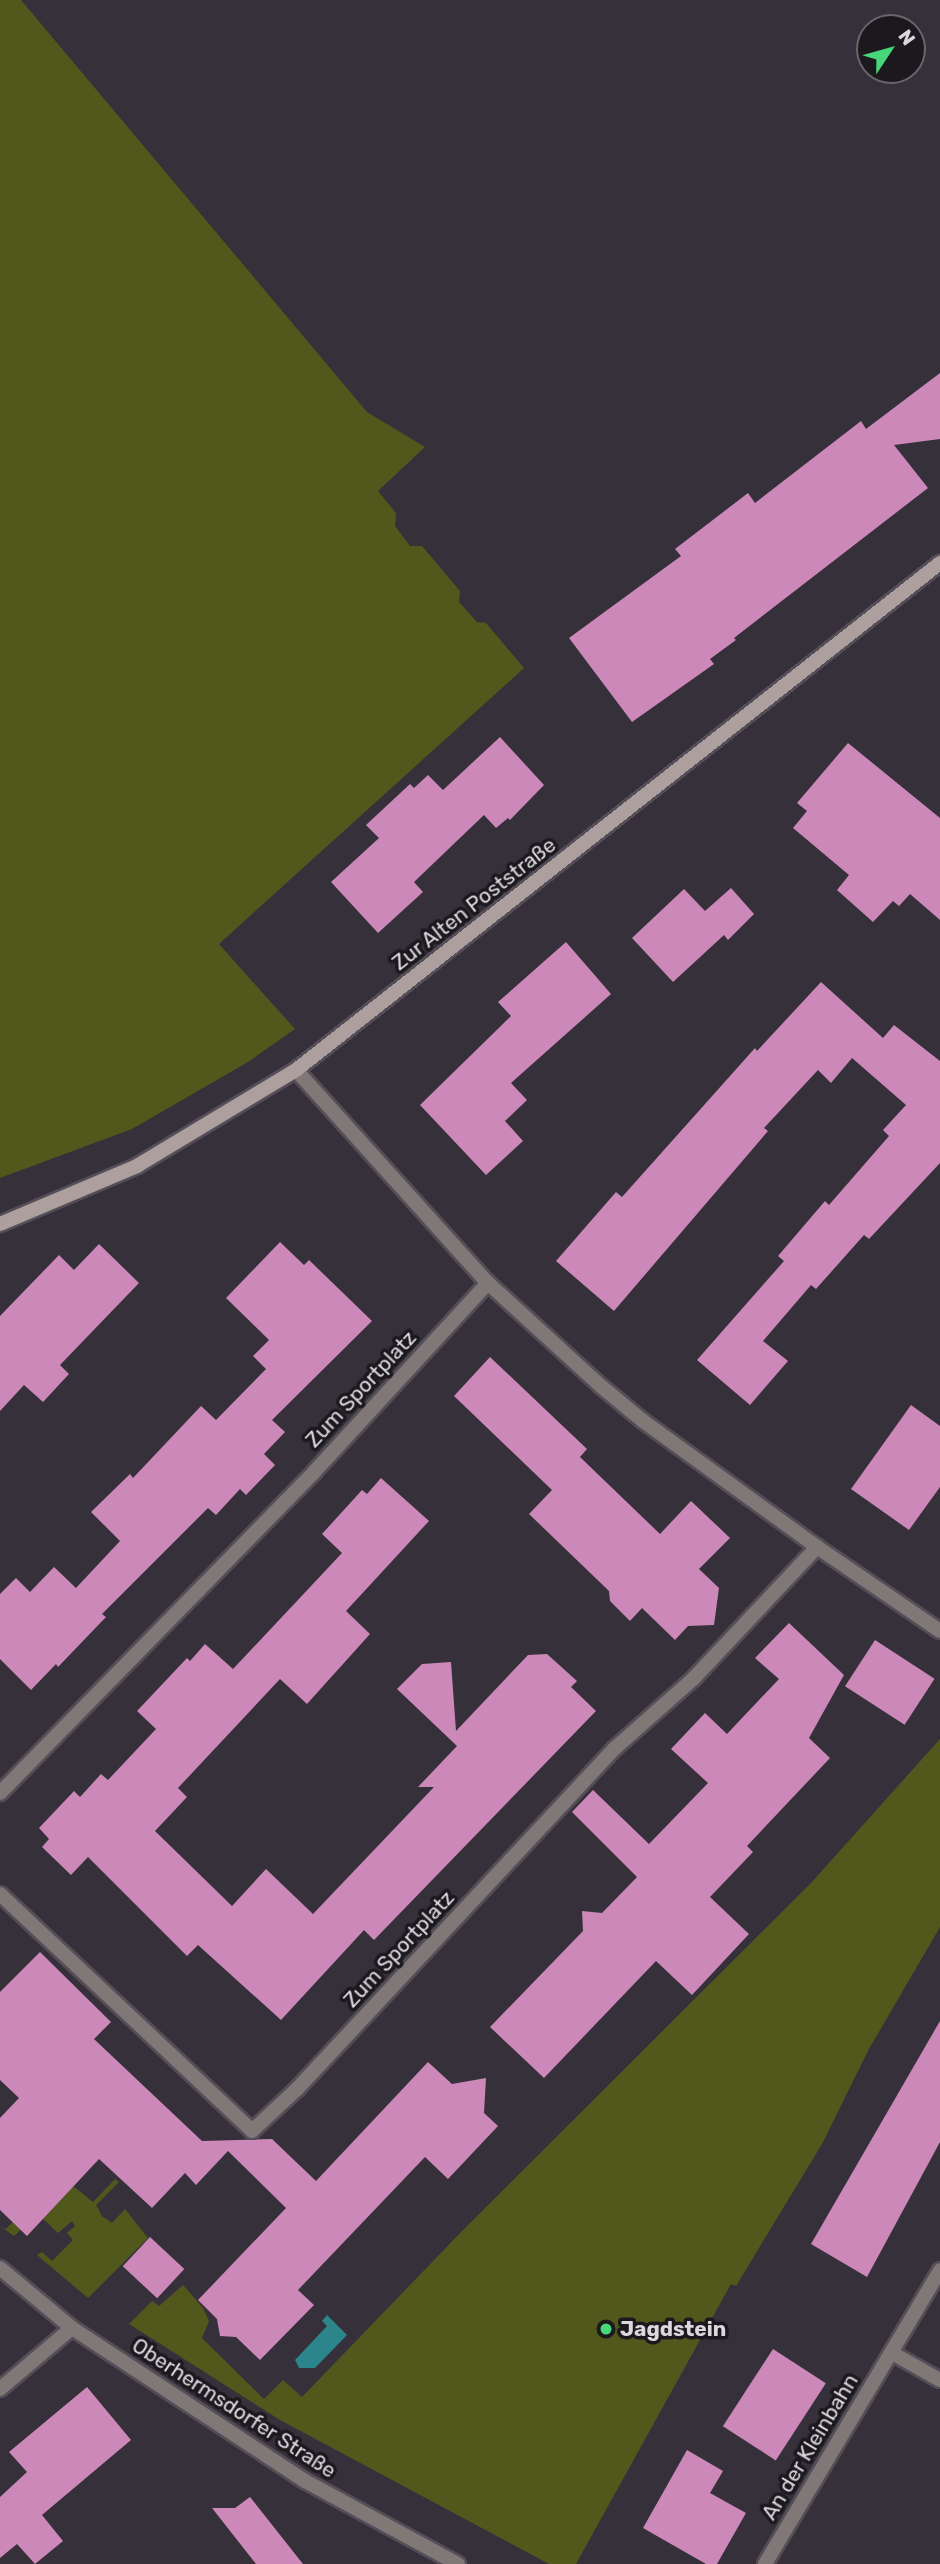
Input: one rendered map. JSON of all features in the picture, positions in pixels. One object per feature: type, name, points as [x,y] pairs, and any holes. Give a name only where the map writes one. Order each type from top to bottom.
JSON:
[{"type":"street","name":"Zur Alten Poststraße","points":[[0,1224],[137,1166],[296,1070],[940,563]]},
{"type":"street","points":[[296,1070],[488,1283],[643,1422],[940,1631]]},
{"type":"street","name":"Zum Sportplatz","points":[[0,1793],[314,1472],[488,1283]]},
{"type":"street","name":"Zum Sportplatz","points":[[0,1894],[252,2131],[297,2090],[615,1748],[694,1678],[817,1547]]},
{"type":"street","name":"Oberhermsdorfer Straße","points":[[0,2268],[72,2328],[305,2481],[458,2564]]},
{"type":"street","name":"An der Kleinbahn","points":[[765,2564],[940,2270]]},
{"type":"street","points":[[0,2389],[72,2328]]},
{"type":"street","points":[[892,2353],[940,2380]]},
{"type":"green space","points":[[0,0],[21,0],[367,412],[425,447],[378,491],[396,513],[395,526],[410,546],[422,546],[460,591],[459,602],[477,622],[486,623],[524,668],[219,944],[295,1029],[248,1062],[132,1129],[0,1178]]},
{"type":"green space","points":[[940,1739],[940,1927],[869,2049],[822,2144],[736,2286],[731,2284],[576,2564],[549,2564],[280,2420],[129,2324],[152,2301],[159,2306],[183,2285],[203,2308],[209,2321],[202,2338],[264,2399],[283,2380],[302,2397],[463,2230],[811,1883]]},
{"type":"green space","points":[[0,2127],[93,2202],[115,2179],[119,2182],[96,2205],[102,2216],[112,2223],[125,2209],[148,2238],[88,2298],[37,2255],[42,2252],[52,2261],[73,2240],[67,2233],[75,2226],[72,2221],[58,2233],[38,2214],[14,2236],[0,2226],[6,2229],[32,2202]]},
{"type":"water","points":[[327,2315],[347,2335],[315,2368],[299,2368],[295,2360],[327,2326],[322,2321]]},
{"type":"building","points":[[940,373],[940,439],[894,445],[928,488],[734,638],[736,640],[710,659],[714,664],[632,722],[569,638],[681,556],[675,549],[748,493],[755,503],[861,421],[866,429]]},
{"type":"building","points":[[500,737],[544,785],[510,820],[508,818],[496,828],[484,815],[414,882],[423,892],[378,933],[331,882],[379,838],[366,825],[410,784],[414,788],[428,775],[443,790]]},
{"type":"building","points":[[848,743],[940,818],[940,920],[910,894],[899,906],[893,901],[873,922],[837,890],[849,875],[793,828],[807,811],[797,803]]},
{"type":"building","points":[[731,888],[754,914],[728,940],[724,935],[673,982],[632,938],[684,889],[705,911]]},
{"type":"building","points":[[566,942],[611,994],[511,1083],[527,1100],[505,1121],[523,1141],[486,1175],[420,1105],[511,1016],[498,1002]]},
{"type":"building","points":[[821,982],[883,1038],[894,1025],[940,1061],[940,1163],[869,1239],[864,1235],[816,1289],[811,1285],[763,1341],[788,1361],[750,1405],[697,1360],[784,1261],[778,1256],[825,1201],[829,1205],[889,1136],[883,1130],[906,1105],[852,1058],[831,1083],[818,1070],[764,1128],[768,1131],[614,1311],[556,1261],[616,1192],[622,1197],[755,1048],[757,1051]]},
{"type":"building","points":[[280,1242],[304,1265],[309,1260],[372,1321],[272,1420],[285,1432],[264,1454],[275,1465],[246,1495],[240,1489],[216,1515],[208,1508],[102,1614],[106,1617],[58,1667],[56,1664],[31,1690],[0,1659],[0,1594],[16,1578],[30,1592],[54,1567],[76,1588],[120,1541],[91,1512],[130,1474],[133,1478],[201,1406],[216,1420],[266,1369],[253,1356],[269,1340],[226,1298]]},
{"type":"building","points":[[99,1244],[139,1283],[60,1365],[69,1374],[43,1402],[24,1385],[0,1411],[0,1316],[59,1255],[74,1270]]},
{"type":"building","points":[[490,1357],[587,1449],[580,1457],[660,1534],[691,1501],[730,1538],[699,1569],[719,1588],[714,1625],[688,1626],[675,1640],[642,1608],[630,1621],[610,1601],[609,1591],[529,1514],[552,1490],[454,1396]]},
{"type":"building","points":[[911,1405],[940,1426],[940,1487],[909,1530],[851,1489]]},
{"type":"building","points":[[381,1478],[429,1521],[346,1611],[370,1634],[307,1704],[280,1679],[178,1788],[187,1797],[155,1831],[232,1906],[266,1869],[313,1914],[434,1787],[418,1787],[457,1746],[397,1689],[422,1664],[451,1662],[456,1731],[528,1655],[547,1654],[577,1681],[571,1687],[596,1711],[374,1940],[364,1930],[281,2020],[198,1945],[187,1956],[88,1857],[71,1875],[42,1847],[49,1839],[39,1828],[74,1791],[80,1797],[101,1774],[108,1780],[156,1729],[137,1711],[187,1658],[190,1661],[205,1644],[233,1669],[342,1553],[322,1534],[362,1490],[367,1494]]},
{"type":"building","points":[[789,1623],[844,1675],[809,1738],[830,1758],[747,1846],[753,1852],[710,1897],[749,1934],[692,1995],[656,1961],[544,2078],[490,2027],[583,1931],[582,1911],[602,1913],[637,1877],[572,1812],[593,1790],[649,1844],[708,1783],[671,1749],[705,1713],[727,1734],[779,1679],[755,1658]]},
{"type":"building","points":[[875,1640],[935,1679],[905,1725],[845,1686]]},
{"type":"building","points":[[40,1952],[111,2022],[94,2039],[202,2141],[272,2139],[316,2181],[428,2062],[452,2084],[486,2078],[484,2113],[498,2126],[448,2179],[425,2157],[298,2290],[314,2305],[260,2360],[236,2337],[220,2336],[217,2319],[198,2300],[286,2208],[228,2151],[196,2185],[185,2173],[152,2208],[99,2159],[27,2236],[0,2210],[0,2118],[19,2098],[0,2080],[0,1992]]},
{"type":"building","points":[[940,2021],[940,2142],[867,2277],[811,2244]]},
{"type":"building","points":[[150,2237],[184,2269],[157,2298],[123,2266]]},
{"type":"building","points":[[773,2349],[826,2383],[776,2460],[723,2426]]},
{"type":"building","points":[[87,2387],[131,2440],[42,2515],[63,2541],[35,2564],[17,2544],[0,2558],[0,2497],[27,2472],[9,2452]]},
{"type":"building","points":[[687,2450],[723,2471],[710,2493],[746,2513],[717,2564],[706,2564],[643,2528]]},
{"type":"building","points":[[250,2497],[303,2564],[256,2564],[212,2508],[235,2508]]},
{"type":"place","name":"Jagdstein","points":[[606,2329]]}]
